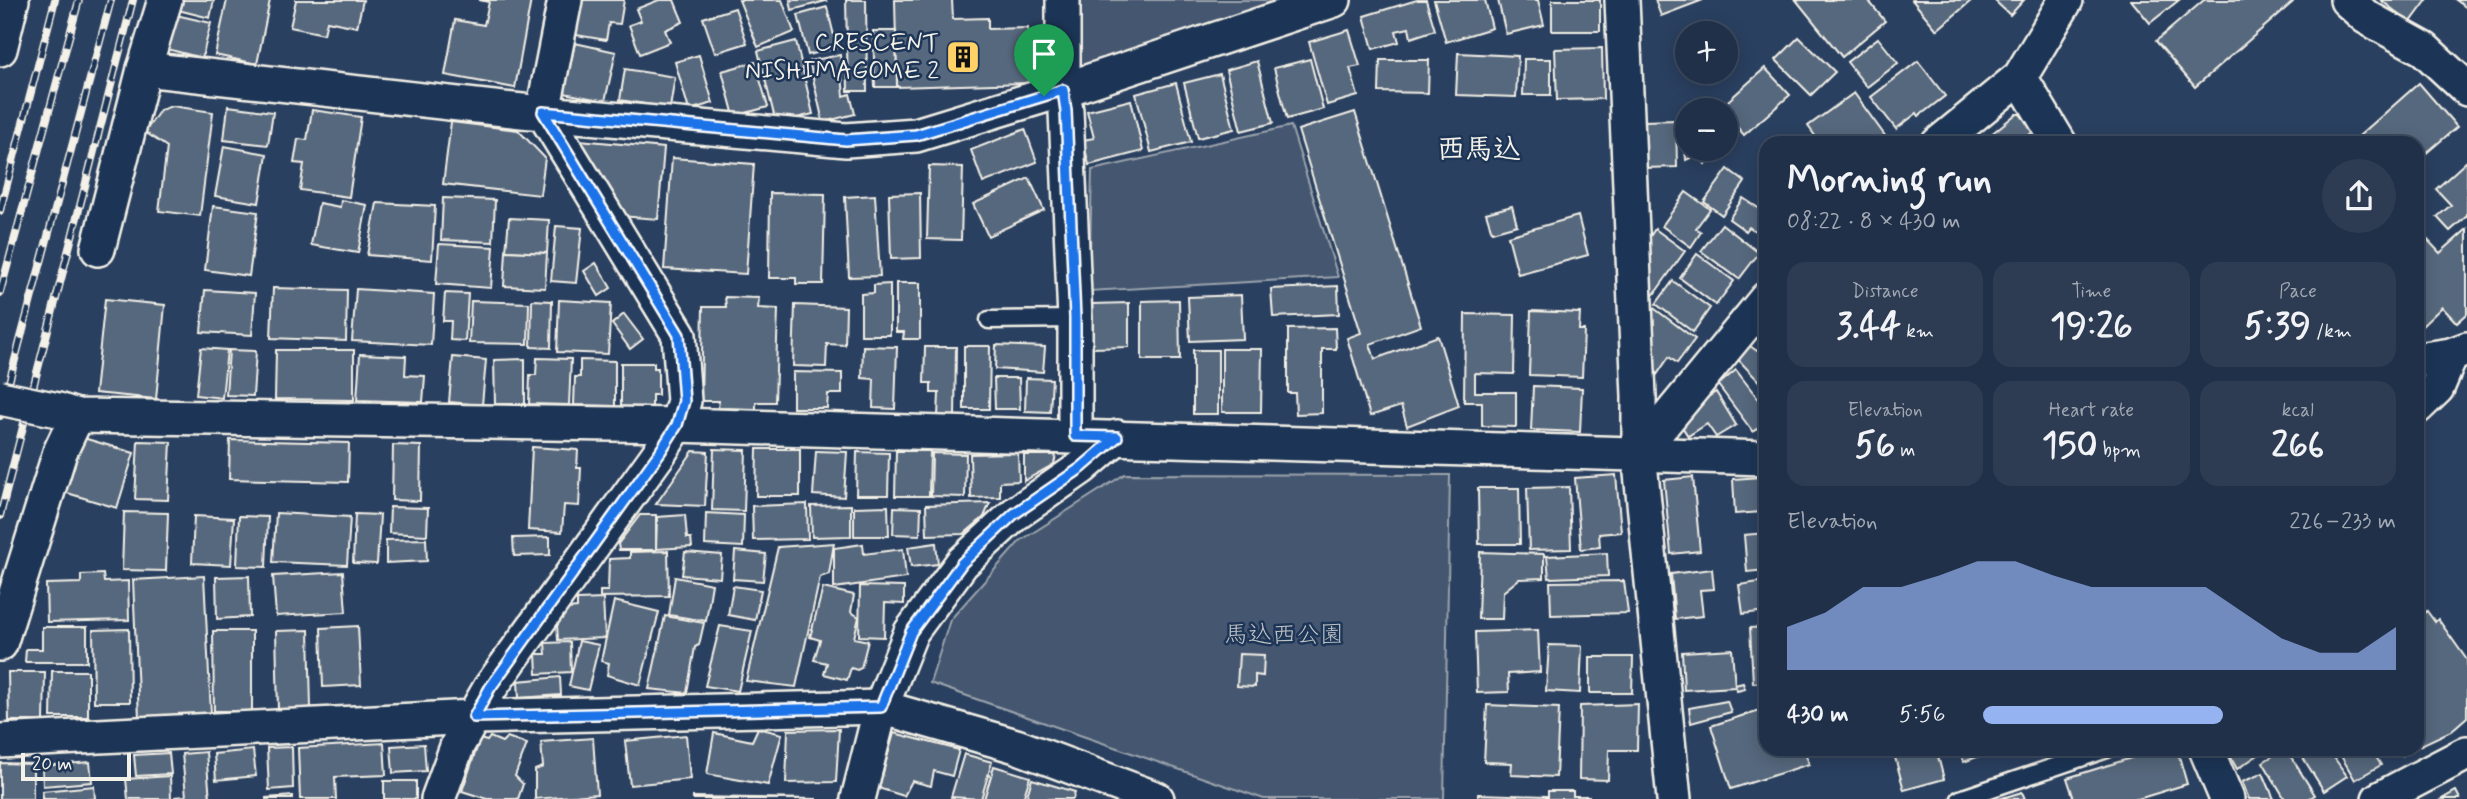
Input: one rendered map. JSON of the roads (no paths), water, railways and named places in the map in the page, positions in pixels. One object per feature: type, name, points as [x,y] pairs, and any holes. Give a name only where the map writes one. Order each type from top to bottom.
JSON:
[{"type":"street","points":[[0,49],[12,0]]},
{"type":"street","points":[[98,249],[144,69],[165,0]]},
{"type":"street","points":[[438,799],[458,744],[490,688],[660,452],[677,425],[684,401],[679,335],[543,112],[565,0]]},
{"type":"street","points":[[1063,0],[1063,90],[1075,318],[1075,436]]},
{"type":"street","points":[[144,69],[412,104],[543,112],[846,140],[916,135],[1063,90],[1334,0]]},
{"type":"street","points":[[1622,0],[1639,397],[1639,453],[1674,799]]},
{"type":"street","points":[[1948,136],[2020,77],[2066,0]]},
{"type":"street","points":[[2347,0],[2366,17],[2424,49],[2467,89]]},
{"type":"street","points":[[2020,77],[2055,136]]},
{"type":"street","points":[[1639,453],[1759,307]]},
{"type":"street","points":[[2424,359],[2459,352]]},
{"type":"street","points":[[2424,401],[2438,388],[2459,352]]},
{"type":"street","points":[[0,398],[67,413],[677,425],[1759,458]]},
{"type":"street","points":[[0,644],[60,452],[67,413]]},
{"type":"street","points":[[858,799],[881,707],[911,632],[962,563],[1014,514],[1081,468],[1117,437]]},
{"type":"street","points":[[0,741],[474,717],[881,707],[1016,746],[1157,799]]},
{"type":"street","points":[[2379,799],[2467,753]]},
{"type":"street","points":[[2209,756],[2227,799]]},
{"type":"lane","points":[[989,320],[1075,318]]},
{"type":"lane","points":[[1960,799],[2086,756]]},
{"type":"railway","points":[[0,211],[55,0]]},
{"type":"railway","points":[[0,293],[79,0]]},
{"type":"railway","points":[[0,416],[111,0]]},
{"type":"railway","points":[[0,516],[133,0]]},
{"type":"place","name":"CRESCENT NISHIMAGOME 2","points":[[963,57]]},
{"type":"district","name":"西馬込","points":[[1479,150]]},
{"type":"park label","name":"馬込西公園","points":[[1284,635]]}]
